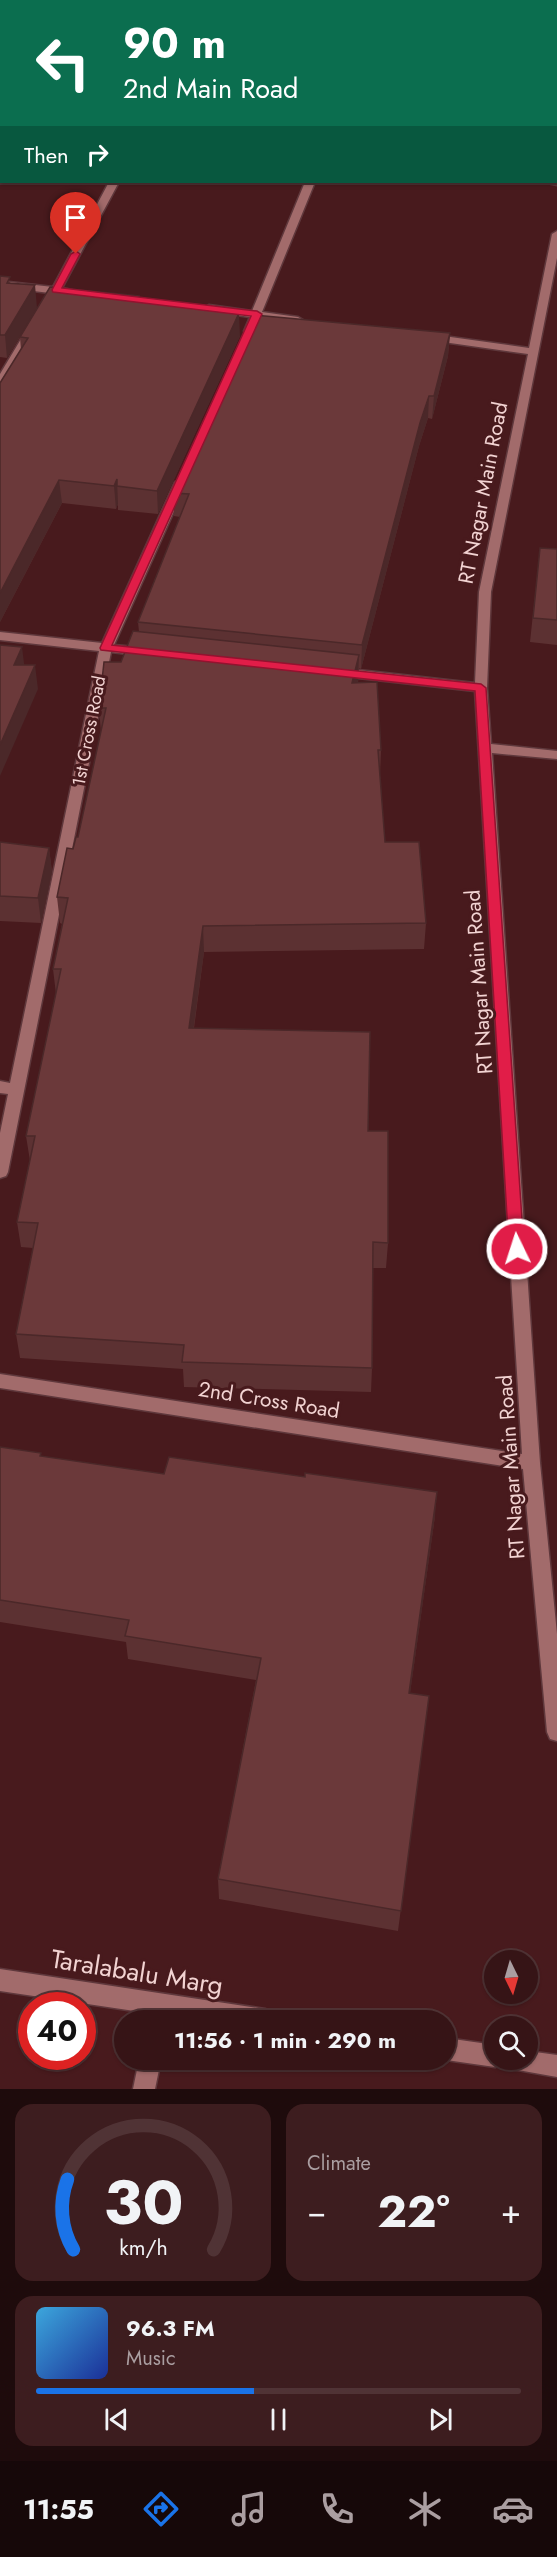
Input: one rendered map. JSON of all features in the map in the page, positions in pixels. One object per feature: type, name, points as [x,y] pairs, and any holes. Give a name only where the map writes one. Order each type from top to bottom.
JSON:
[{"type":"street","points":[[0,383],[57,290],[113,183]]},
{"type":"street","points":[[243,345],[309,183]]},
{"type":"street","name":"RT Nagar Main Road","points":[[557,234],[549,303],[532,351],[485,592],[481,688],[531,1463],[550,1589],[557,1732]]},
{"type":"street","points":[[0,284],[80,293]]},
{"type":"street","points":[[198,307],[315,322]]},
{"type":"street","points":[[419,336],[532,351]]},
{"type":"street","name":"1st Cross Road","points":[[0,1172],[59,853],[105,648],[186,471]]},
{"type":"street","points":[[0,636],[164,654]]},
{"type":"street","points":[[326,671],[481,688]]},
{"type":"street","points":[[485,748],[557,755]]},
{"type":"street","points":[[0,1087],[17,1089]]},
{"type":"street","name":"2nd Cross Road","points":[[0,1381],[531,1463]]},
{"type":"street","name":"Taralabalu Marg","points":[[0,1980],[150,2010]]},
{"type":"street","points":[[456,2050],[484,2054]]},
{"type":"street","points":[[538,2063],[557,2066]]},
{"type":"street","points":[[144,2089],[148,2070]]},
{"type":"building","points":[[0,276],[10,277],[7,283],[35,285],[5,335],[0,335]]},
{"type":"building","points":[[50,287],[139,296],[137,300],[228,309],[227,312],[239,313],[157,491],[117,486],[117,479],[114,486],[59,480],[0,593],[0,383],[28,338],[20,337]]},
{"type":"building","points":[[253,315],[450,333],[434,396],[429,396],[420,423],[362,645],[138,622],[189,494],[173,493]]},
{"type":"building","points":[[540,548],[557,549],[557,620],[533,618]]},
{"type":"building","points":[[133,631],[359,655],[352,683],[377,682],[381,750],[378,750],[385,842],[419,842],[426,923],[203,926],[189,1028],[370,1032],[368,1131],[388,1131],[388,1243],[373,1242],[372,1368],[182,1362],[184,1345],[16,1334],[38,1223],[17,1222],[35,1136],[26,1136],[61,969],[53,969],[68,898],[57,897],[67,848],[73,849],[76,837],[78,837],[106,708],[99,708],[104,662],[121,662]]},
{"type":"building","points":[[0,645],[22,647],[14,665],[35,665],[0,745]]},
{"type":"building","points":[[0,842],[49,848],[38,898],[0,896]]},
{"type":"building","points":[[0,1447],[41,1453],[40,1456],[164,1474],[169,1457],[305,1477],[305,1473],[437,1492],[409,1693],[429,1696],[401,1911],[218,1879],[261,1658],[125,1636],[129,1620],[0,1600]]},
{"type":"route","points":[[76,254],[57,290],[257,314],[105,648],[481,688],[517,1249]]}]
